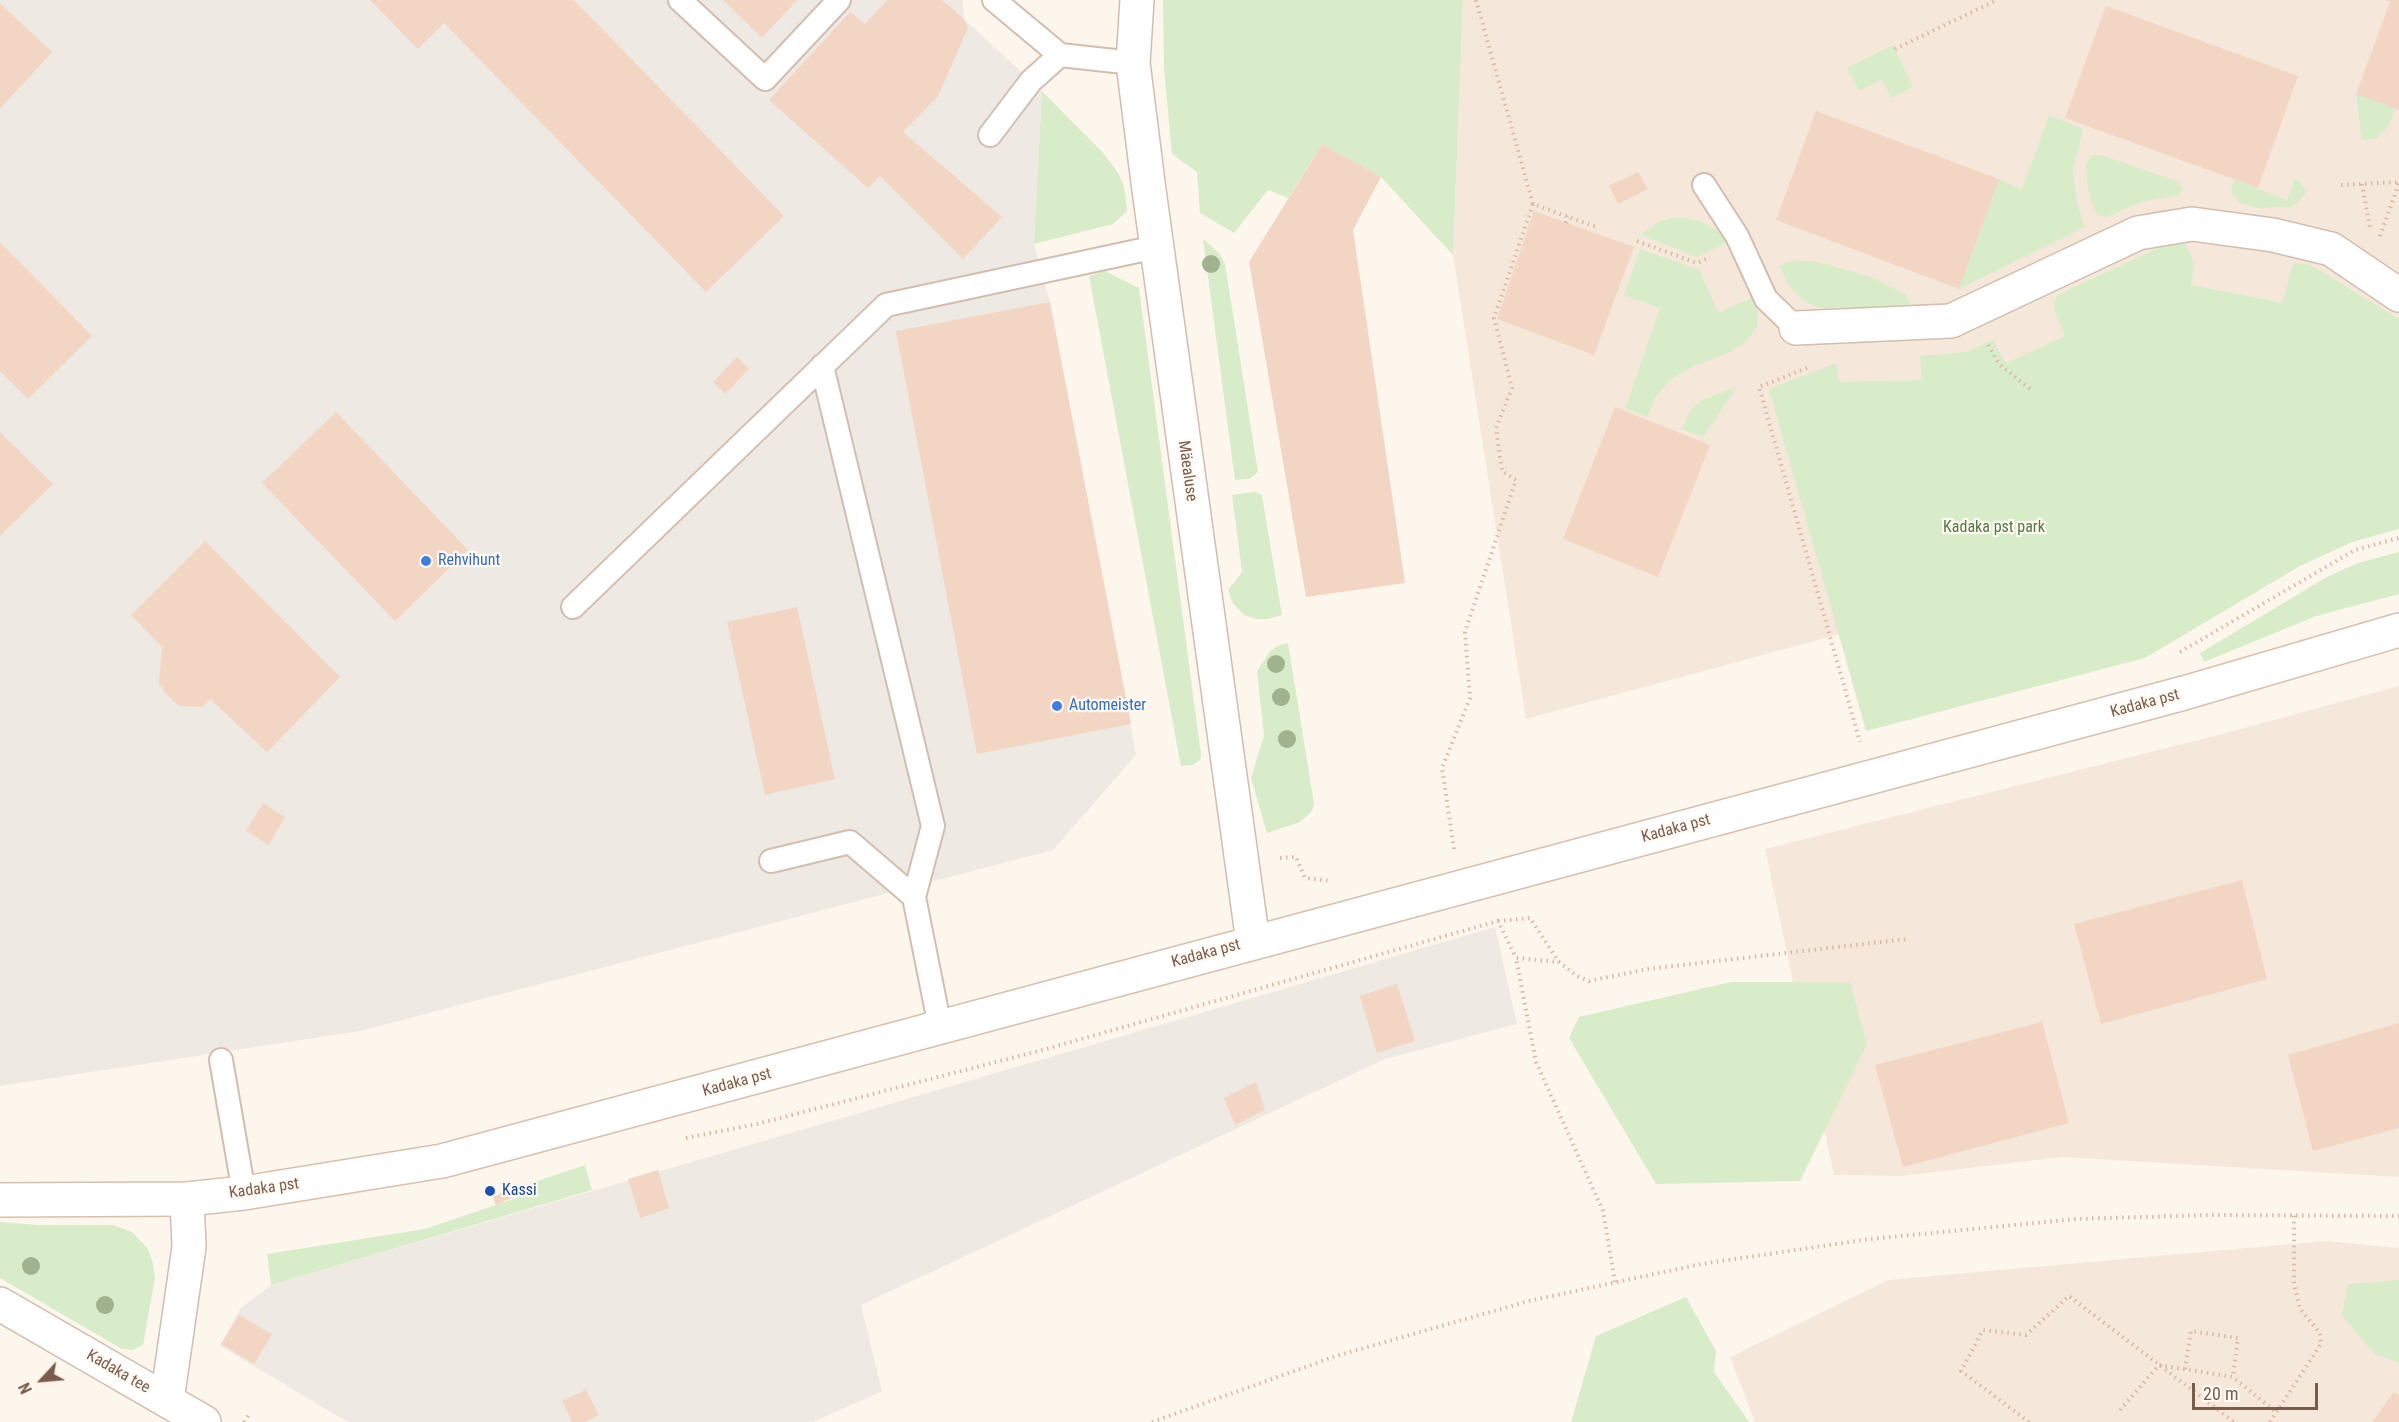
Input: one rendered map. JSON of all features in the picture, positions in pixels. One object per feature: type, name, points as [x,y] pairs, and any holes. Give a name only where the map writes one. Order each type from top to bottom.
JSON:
[{"type":"main road","name":"Mäealuse","points":[[1137,0],[1133,63],[1156,247],[1253,942]]},
{"type":"main road","points":[[1796,328],[1951,321],[2138,233],[2192,224],[2273,235],[2331,249],[2399,295]]},
{"type":"main road","name":"Kadaka pst","points":[[0,1200],[187,1199],[244,1193],[442,1161],[2184,693],[2399,630]]},
{"type":"main road","points":[[166,1400],[189,1247],[187,1199]]},
{"type":"main road","name":"Kadaka tee","points":[[0,1304],[204,1422]]},
{"type":"lane","points":[[680,0],[765,80],[839,0]]},
{"type":"lane","points":[[994,0],[1060,55],[1133,63]]},
{"type":"lane","points":[[990,135],[1031,81],[1060,55]]},
{"type":"lane","points":[[1704,185],[1740,243],[1766,299],[1796,328]]},
{"type":"lane","points":[[573,607],[886,304],[1156,247]]},
{"type":"lane","points":[[822,366],[933,826],[914,897],[940,1027]]},
{"type":"lane","points":[[771,861],[850,842],[914,897]]},
{"type":"lane","points":[[221,1060],[244,1193]]},
{"type":"path","points":[[1454,850],[1442,768],[1470,698],[1465,632],[1516,480],[1502,471],[1496,428],[1512,388],[1494,318],[1533,204],[1476,0]]},
{"type":"path","points":[[1895,49],[1997,0]]},
{"type":"path","points":[[2341,185],[2399,183],[2378,242]]},
{"type":"path","points":[[2362,184],[2371,229]]},
{"type":"path","points":[[1533,204],[1599,228]]},
{"type":"path","points":[[1566,223],[1569,217]]},
{"type":"path","points":[[1637,242],[1697,263],[1740,243]]},
{"type":"path","points":[[1831,327],[1832,359],[1759,387],[1860,745]]},
{"type":"path","points":[[2173,655],[2355,550],[2399,538]]},
{"type":"path","points":[[1443,853],[1464,847]]},
{"type":"path","points":[[1274,859],[1296,857],[1305,878],[1334,881]]},
{"type":"path","points":[[680,1139],[757,1124],[1046,1049],[1498,921],[1530,918],[1559,962],[1576,976],[1589,981],[1648,969],[1907,939]]},
{"type":"path","points":[[1498,921],[1516,958],[1536,1062],[1603,1211],[1615,1282]]},
{"type":"path","points":[[1516,958],[1559,962]]},
{"type":"path","points":[[2270,1422],[2321,1344],[2320,1333],[2300,1309],[2294,1283],[2294,1214]]},
{"type":"path","points":[[1152,1422],[1336,1356],[1529,1301],[1701,1264],[1870,1239],[2076,1219],[2294,1214],[2399,1216]]},
{"type":"path","points":[[2029,1422],[1961,1371],[1983,1330],[2026,1335],[2069,1296],[2234,1422]]},
{"type":"path","points":[[2185,1370],[2191,1331],[2238,1338],[2233,1377]]},
{"type":"path","points":[[2159,1365],[2233,1377],[2276,1412]]},
{"type":"path","points":[[2120,1410],[2159,1365]]},
{"type":"path","points":[[244,1422],[250,1413]]},
{"type":"shaded area","points":[[0,0],[963,0],[964,19],[1042,91],[1034,244],[1050,302],[1136,755],[1053,850],[360,1031],[0,1086]]},
{"type":"shaded area","points":[[1463,0],[2399,0],[2399,483],[1526,719],[1453,255]]},
{"type":"shaded area","points":[[2399,686],[2399,1177],[2062,1157],[1901,1176],[1834,1175],[1765,849],[2226,733]]},
{"type":"shaded area","points":[[1495,927],[1517,1024],[1385,1059],[861,1305],[882,1391],[813,1422],[348,1422],[220,1346],[241,1308],[271,1285]]},
{"type":"shaded area","points":[[2326,1241],[2399,1248],[2399,1422],[1755,1422],[1730,1357],[1888,1280]]},
{"type":"green space","points":[[1163,0],[1463,0],[1453,255],[1381,177],[1322,144],[1288,198],[1268,190],[1234,233],[1200,213],[1197,172],[1172,154],[1164,69]]},
{"type":"green space","points":[[1893,45],[1913,87],[1891,98],[1882,80],[1859,91],[1847,68]]},
{"type":"green space","points":[[1042,91],[1104,154],[1118,173],[1124,186],[1127,211],[1113,224],[1034,244]]},
{"type":"green space","points":[[2356,94],[2395,108],[2389,126],[2377,138],[2362,140]]},
{"type":"green space","points":[[2049,115],[2083,129],[2073,171],[2077,203],[2085,227],[1959,289],[1999,179],[2022,190]]},
{"type":"green space","points":[[2092,155],[2101,155],[2179,182],[2183,189],[2178,196],[2144,201],[2106,217],[2096,214],[2088,189],[2086,164]]},
{"type":"green space","points":[[2295,178],[2306,189],[2304,196],[2290,207],[2258,208],[2239,202],[2232,194],[2231,187],[2235,180],[2287,200]]},
{"type":"green space","points":[[1672,218],[1686,218],[1702,222],[1718,231],[1727,242],[1697,257],[1641,235],[1658,222]]},
{"type":"green space","points":[[1203,239],[1219,253],[1225,264],[1258,472],[1249,479],[1235,480]]},
{"type":"green space","name":"Kadaka pst park","points":[[2186,244],[2194,263],[2191,285],[2282,303],[2293,263],[2311,265],[2399,319],[2399,529],[2352,542],[2300,566],[2145,658],[1866,731],[1769,389],[1836,363],[1839,382],[1922,380],[1920,356],[1965,352],[1993,340],[2006,363],[2065,336],[2055,312],[2054,305],[2057,295],[2165,245]]},
{"type":"green space","points":[[1640,249],[1699,270],[1719,313],[1753,297],[1758,311],[1757,326],[1748,340],[1731,352],[1698,364],[1672,378],[1655,398],[1647,417],[1625,409],[1660,308],[1624,295]]},
{"type":"green space","points":[[1794,260],[1818,262],[1871,277],[1906,295],[1911,306],[1822,308],[1808,304],[1790,287],[1779,266]]},
{"type":"green space","points":[[1105,271],[1139,288],[1201,755],[1200,760],[1193,765],[1181,766],[1089,276]]},
{"type":"green space","points":[[1737,387],[1703,437],[1682,429],[1691,409],[1703,400]]},
{"type":"green space","points":[[1255,492],[1262,495],[1282,615],[1267,619],[1256,619],[1244,615],[1232,602],[1228,590],[1242,572],[1232,495]]},
{"type":"green space","points":[[2399,552],[2399,594],[2316,616],[2204,662],[2200,653],[2327,577],[2358,563]]},
{"type":"green space","points":[[1288,643],[1314,804],[1312,811],[1300,822],[1267,833],[1251,778],[1264,736],[1257,671],[1270,651]]},
{"type":"green space","points":[[1731,982],[1850,982],[1867,1044],[1800,1181],[1656,1184],[1569,1038],[1579,1017]]},
{"type":"green space","points":[[585,1165],[592,1190],[271,1285],[267,1254],[425,1229],[525,1195],[525,1185]]},
{"type":"green space","points":[[0,1222],[39,1225],[113,1225],[132,1232],[148,1249],[155,1278],[143,1345],[133,1350],[122,1349],[0,1278]]},
{"type":"green space","points":[[2399,1280],[2399,1363],[2374,1353],[2342,1316],[2348,1284]]},
{"type":"green space","points":[[1686,1297],[1716,1351],[1714,1372],[1749,1422],[1571,1422],[1596,1336]]},
{"type":"building","points":[[370,0],[574,0],[784,216],[706,292],[444,23],[418,49]]},
{"type":"building","points":[[723,0],[797,0],[762,38]]},
{"type":"building","points":[[887,0],[942,0],[964,19],[968,28],[938,96],[903,132],[1002,217],[963,259],[880,176],[868,188],[769,100],[850,12],[865,24]]},
{"type":"building","points":[[2386,0],[2399,0],[2399,110],[2356,94],[2390,2]]},
{"type":"building","points":[[0,3],[52,52],[0,109]]},
{"type":"building","points":[[2106,6],[2298,76],[2258,188],[2065,118]]},
{"type":"building","points":[[1816,111],[1999,179],[1959,289],[1776,220]]},
{"type":"building","points":[[1322,144],[1381,177],[1353,230],[1405,583],[1306,597],[1249,262]]},
{"type":"building","points":[[1638,172],[1648,189],[1618,204],[1609,186]]},
{"type":"building","points":[[1534,211],[1634,247],[1594,355],[1497,319]]},
{"type":"building","points":[[0,242],[92,336],[28,399],[0,371]]},
{"type":"building","points":[[1050,302],[1131,724],[977,754],[896,331]]},
{"type":"building","points":[[737,357],[749,369],[725,394],[713,382]]},
{"type":"building","points":[[1615,407],[1710,445],[1658,577],[1563,539]]},
{"type":"building","points":[[336,412],[468,550],[395,621],[262,483]]},
{"type":"building","points":[[0,432],[53,484],[0,536]]},
{"type":"building","points":[[205,541],[340,677],[267,752],[210,699],[203,707],[179,706],[167,695],[159,683],[162,647],[131,615]]},
{"type":"building","points":[[797,607],[835,779],[765,795],[727,622]]},
{"type":"building","points":[[263,803],[285,817],[269,845],[246,831]]},
{"type":"building","points":[[2242,880],[2267,979],[2101,1024],[2074,924]]},
{"type":"building","points":[[1397,984],[1415,1041],[1377,1053],[1360,996]]},
{"type":"building","points":[[2042,1022],[2069,1123],[1903,1167],[1875,1065]]},
{"type":"building","points":[[2399,1023],[2399,1128],[2313,1151],[2288,1055]]},
{"type":"building","points":[[1256,1082],[1265,1110],[1235,1125],[1224,1098]]},
{"type":"building","points":[[658,1170],[669,1208],[640,1218],[628,1179]]},
{"type":"building","points":[[515,1187],[518,1195],[496,1205],[493,1197]]},
{"type":"building","points":[[239,1315],[272,1334],[254,1364],[221,1344]]},
{"type":"building","points":[[586,1390],[599,1415],[585,1422],[572,1422],[562,1401]]},
{"type":"building","points":[[2394,1392],[2399,1395],[2399,1422],[2372,1422]]},
{"type":"place","name":"Rehvihunt","points":[[426,561]]},
{"type":"place","name":"Automeister","points":[[1057,706]]},
{"type":"place","name":"Kassi","points":[[490,1191]]}]
